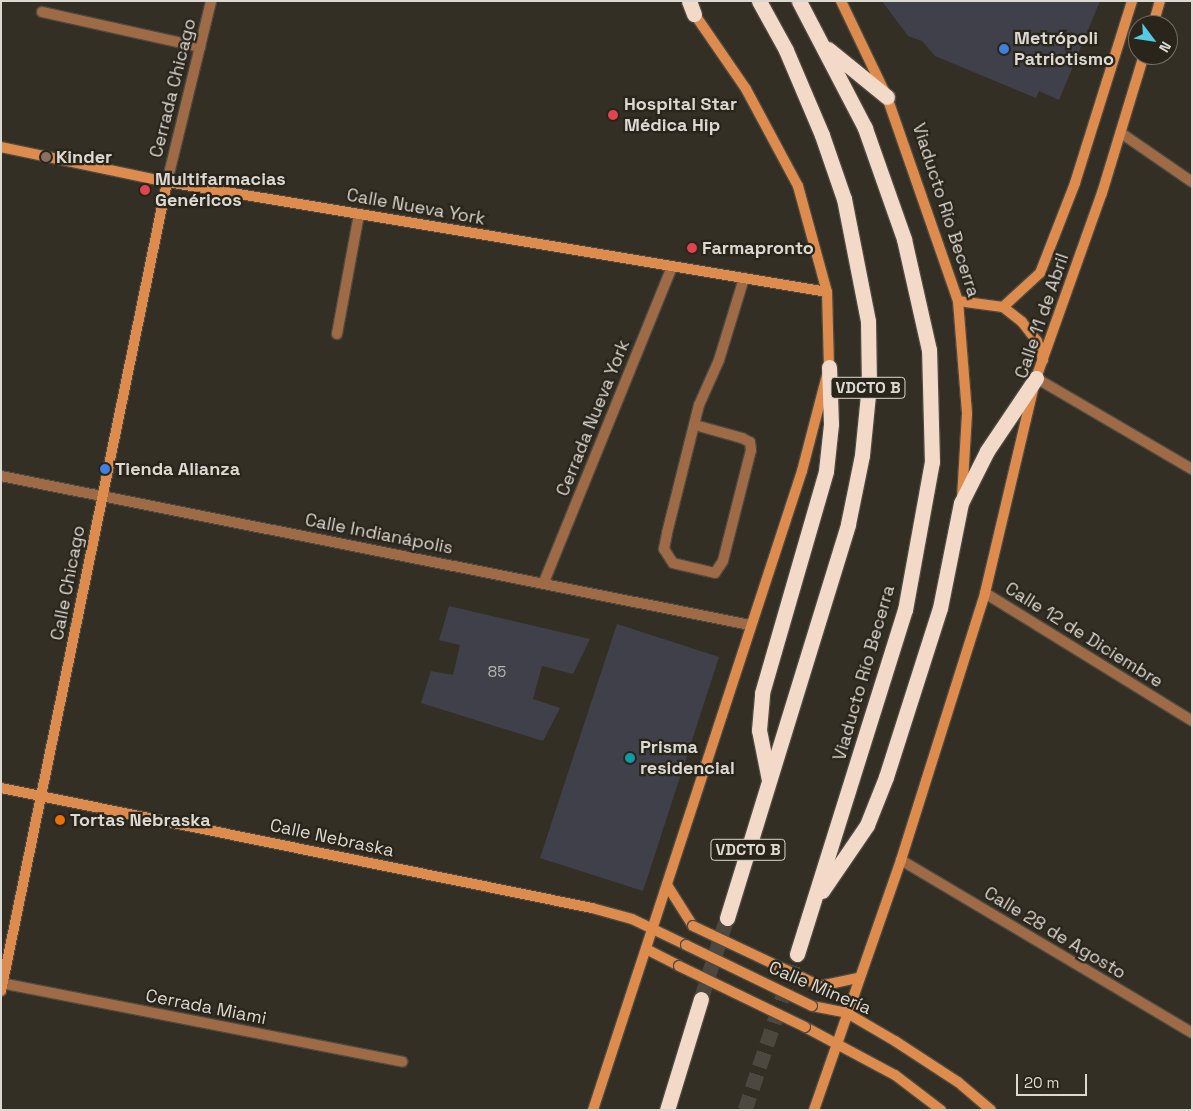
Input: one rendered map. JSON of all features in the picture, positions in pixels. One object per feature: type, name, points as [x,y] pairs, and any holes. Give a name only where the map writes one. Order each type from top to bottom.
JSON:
[{"type":"highway","name":"VDCTO B","points":[[727,918],[848,524],[862,455],[869,385],[868,330],[841,190],[786,50],[759,1]]},
{"type":"highway","name":"Viaducto Río Becerra","points":[[797,954],[905,610],[932,462],[929,350],[904,239],[865,128],[826,48],[799,1]]},
{"type":"highway","points":[[826,48],[887,97]]},
{"type":"highway","points":[[770,781],[759,730],[762,693],[826,471],[831,424],[829,367]]},
{"type":"highway","points":[[812,904],[867,826],[886,777],[940,608],[961,503],[988,451],[1036,378]]},
{"type":"highway","points":[[666,1110],[701,999]]},
{"type":"street","name":"Cerrada Chicago","points":[[167,182],[211,1]]},
{"type":"street","points":[[593,1110],[750,625],[802,472],[829,367],[827,292],[798,186],[746,89],[692,8],[685,1]]},
{"type":"street","name":"Viaducto Río Becerra","points":[[841,1],[887,97],[958,301],[967,414],[961,503]]},
{"type":"street","points":[[1003,307],[1035,280],[1050,252],[1132,1]]},
{"type":"street","points":[[1156,15],[1160,1]]},
{"type":"street","points":[[42,12],[200,47]]},
{"type":"street","name":"Calle 11 de Abril","points":[[985,593],[1036,378],[1121,133],[1141,65]]},
{"type":"street","points":[[1121,133],[1192,182]]},
{"type":"street","name":"Calle Nueva York","points":[[1,147],[167,182],[827,292]]},
{"type":"street","name":"Calle Chicago","points":[[2,986],[167,182]]},
{"type":"street","points":[[337,334],[359,214]]},
{"type":"street","name":"Cerrada Nueva York","points":[[544,582],[672,267]]},
{"type":"street","points":[[695,425],[750,442],[751,450],[723,561],[715,573],[673,564],[664,549],[695,425],[744,278]]},
{"type":"street","points":[[958,301],[1003,307],[1022,322],[1037,341],[1042,360]]},
{"type":"street","points":[[1036,378],[1192,469]]},
{"type":"street","name":"Calle Indianápolis","points":[[1,476],[544,582],[750,625]]},
{"type":"street","points":[[814,1110],[901,860],[985,593]]},
{"type":"street","name":"Calle 12 de Diciembre","points":[[985,593],[1192,722]]},
{"type":"street","name":"Calle Nebraska","points":[[1,788],[592,908],[653,928]]},
{"type":"street","name":"Calle 28 de Agosto","points":[[901,860],[1192,1033]]},
{"type":"street","points":[[667,885],[693,926],[820,986],[860,978]]},
{"type":"street","name":"Calle Minería","points":[[653,928],[812,1006],[847,1013],[926,1060],[991,1110]]},
{"type":"street","points":[[646,949],[805,1027],[895,1075],[941,1110]]},
{"type":"street","name":"Cerrada Miami","points":[[2,986],[402,1062]]},
{"type":"building","name":"Metrópoli Patriotismo","points":[[882,1],[1100,1],[1059,100],[1039,91],[1036,98],[935,56],[922,41],[908,36]]},
{"type":"building","points":[[449,606],[590,639],[573,674],[542,666],[533,699],[560,708],[543,741],[421,703],[431,671],[453,675],[460,645],[439,640]]},
{"type":"building","name":"Prisma residencial","points":[[617,624],[719,657],[643,891],[540,858]]},
{"type":"tunnel","points":[[701,999],[727,918]]},
{"type":"tunnel","points":[[745,1110],[797,954]]},
{"type":"place","name":"Metrópoli Patriotismo","points":[[1004,49]]},
{"type":"place","name":"Hospital Star Médica Hip","points":[[613,115]]},
{"type":"place","name":"Kinder","points":[[46,157]]},
{"type":"place","name":"Multifarmacias Genéricos","points":[[145,190]]},
{"type":"place","name":"Farmapronto","points":[[692,248]]},
{"type":"place","name":"Tienda Alianza","points":[[105,469]]},
{"type":"place","name":"Prisma residencial","points":[[630,758]]},
{"type":"place","name":"Tortas Nebraska","points":[[60,820]]}]
